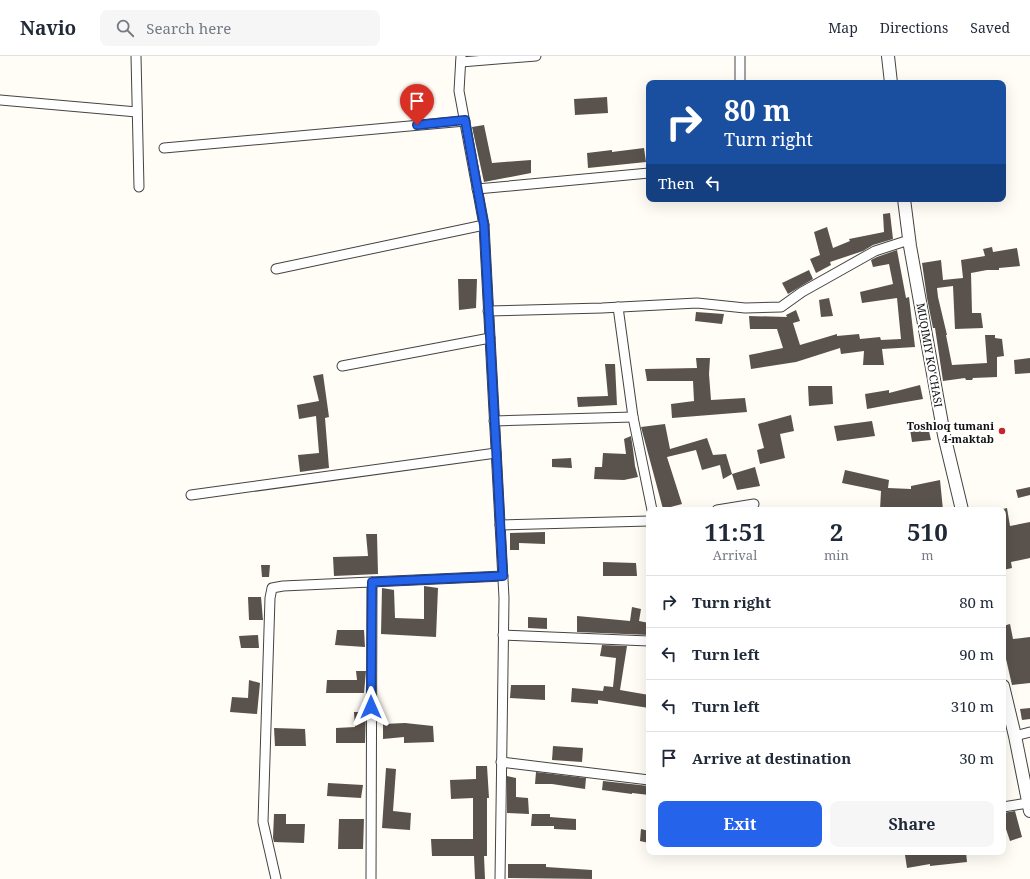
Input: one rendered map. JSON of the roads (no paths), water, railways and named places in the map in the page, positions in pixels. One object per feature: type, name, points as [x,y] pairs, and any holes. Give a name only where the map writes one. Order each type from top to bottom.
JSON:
[{"type":"street","points":[[136,56],[139,187]]},
{"type":"street","points":[[500,879],[504,598],[503,576],[484,225],[459,91],[461,59],[536,56]]},
{"type":"street","points":[[740,56],[740,80]]},
{"type":"street","points":[[888,56],[891,80]]},
{"type":"street","points":[[0,100],[137,112]]},
{"type":"street","points":[[164,148],[465,120]]},
{"type":"street","points":[[477,189],[646,173]]},
{"type":"street","name":"MUQIMIY KO'CHASI","points":[[904,202],[909,240],[944,435],[961,507]]},
{"type":"street","points":[[276,269],[484,225]]},
{"type":"street","points":[[488,311],[697,303],[745,308],[782,307],[802,292],[875,251],[909,240]]},
{"type":"street","points":[[618,307],[633,417],[651,507]]},
{"type":"street","points":[[342,366],[490,338]]},
{"type":"street","points":[[494,421],[633,417]]},
{"type":"street","points":[[191,495],[496,453]]},
{"type":"street","points":[[736,507],[754,504]]},
{"type":"street","points":[[500,525],[646,521]]},
{"type":"street","points":[[276,879],[263,822],[270,598],[272,588],[282,586],[503,576]]},
{"type":"street","points":[[371,879],[372,582]]},
{"type":"street","points":[[503,635],[646,641]]},
{"type":"street","points":[[1006,698],[1029,807],[1006,807]]},
{"type":"street","points":[[1015,736],[1030,732]]},
{"type":"street","points":[[501,762],[646,780]]},
{"type":"place","name":"Toshloq tumani 4-maktab","points":[[1002,431]]}]
